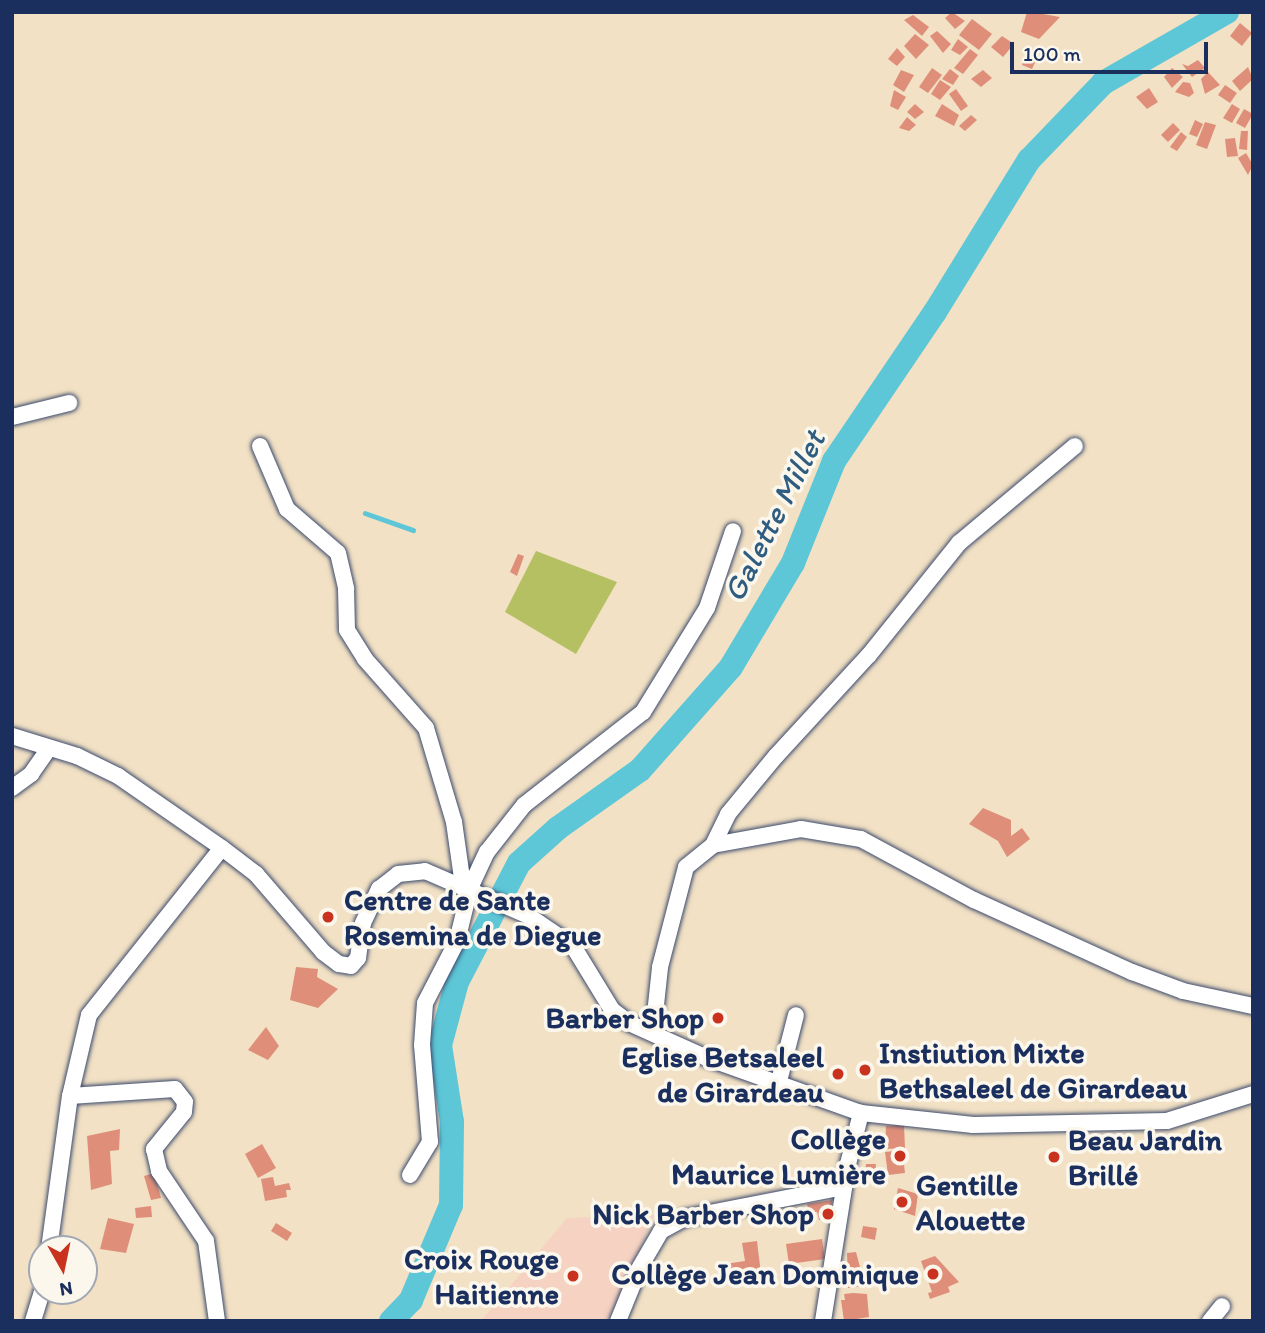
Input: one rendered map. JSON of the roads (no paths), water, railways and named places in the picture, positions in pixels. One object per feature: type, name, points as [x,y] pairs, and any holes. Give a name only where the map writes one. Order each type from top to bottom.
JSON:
[{"type":"street","points":[[12,417],[69,403]]},
{"type":"street","points":[[260,446],[287,509],[338,554],[346,589],[347,630],[365,659],[426,728],[472,888]]},
{"type":"street","points":[[653,1033],[660,967],[686,867],[713,845],[728,814],[776,756],[869,655],[960,543],[1075,446]]},
{"type":"street","points":[[410,1175],[430,1142],[422,1045],[425,1003],[457,941],[472,888],[487,852],[524,805],[643,712],[707,608],[733,531]]},
{"type":"street","points":[[12,736],[48,750],[78,756],[118,776],[222,848],[256,874],[323,952],[339,964],[351,966],[358,958],[369,904],[398,874],[425,872],[472,888],[529,916],[573,946],[612,1010],[653,1033],[778,1085],[861,1113],[973,1125],[1167,1121],[1253,1094]]},
{"type":"street","points":[[12,788],[31,774],[48,750]]},
{"type":"street","points":[[713,845],[801,830],[861,839],[974,900],[1132,972],[1183,991],[1253,1006]]},
{"type":"street","points":[[51,1235],[70,1096],[89,1015],[222,848]]},
{"type":"street","points":[[778,1085],[796,1015]]},
{"type":"street","points":[[70,1096],[175,1090],[185,1102],[184,1112],[154,1149],[159,1171],[206,1241],[217,1321]]},
{"type":"street","points":[[823,1321],[845,1187],[861,1113]]},
{"type":"street","points":[[618,1321],[640,1267],[661,1231],[684,1218],[845,1187]]},
{"type":"street","points":[[1210,1321],[1222,1306]]},
{"type":"waterway","name":"Galette Millet","points":[[391,1321],[411,1300],[451,1205],[452,1122],[440,1045],[457,982],[519,863],[558,828],[640,770],[731,667],[793,563],[834,461],[935,312],[1029,160],[1103,83],[1227,12]]},
{"type":"waterway","points":[[365,513],[413,530]]},
{"type":"place","name":"Centre de Sante Rosemina de Diegue","points":[[328,917]]},
{"type":"place","name":"Barber Shop","points":[[718,1018]]},
{"type":"place","name":"Instiution Mixte Bethsaleel de Girardeau","points":[[865,1070]]},
{"type":"place","name":"Eglise Betsaleel de Girardeau","points":[[838,1074]]},
{"type":"place","name":"Collège Maurice Lumière","points":[[900,1156]]},
{"type":"place","name":"Beau Jardin Brillé","points":[[1054,1157]]},
{"type":"place","name":"Gentille Alouette","points":[[902,1202]]},
{"type":"place","name":"Nick Barber Shop","points":[[828,1214]]},
{"type":"place","name":"Collège Jean Dominique","points":[[933,1274]]},
{"type":"place","name":"Croix Rouge Haitienne","points":[[573,1276]]}]
